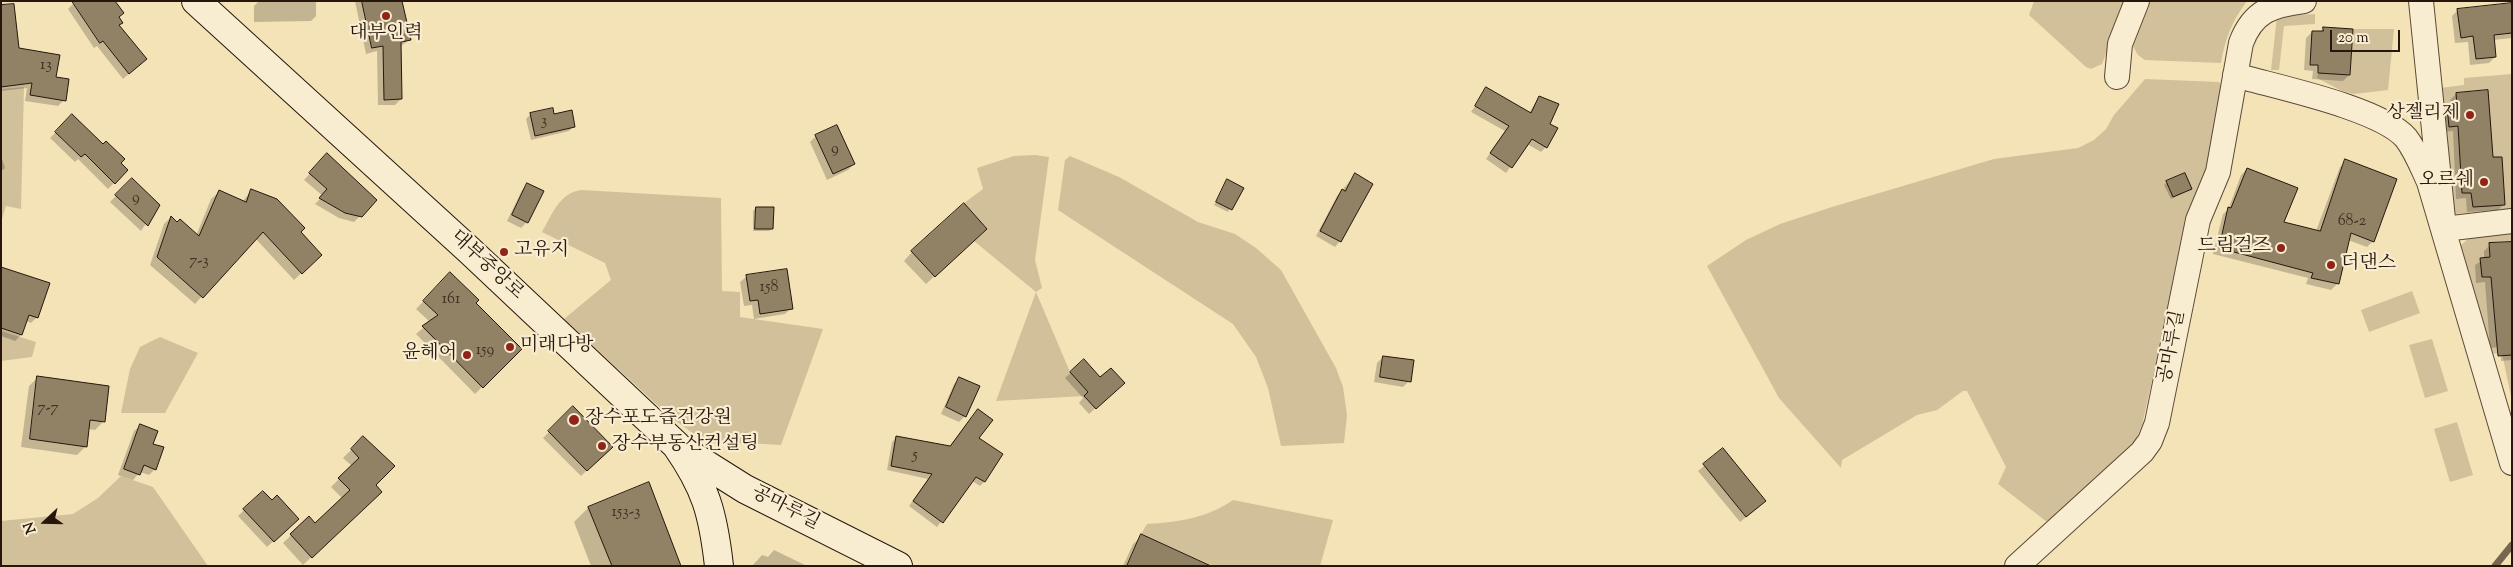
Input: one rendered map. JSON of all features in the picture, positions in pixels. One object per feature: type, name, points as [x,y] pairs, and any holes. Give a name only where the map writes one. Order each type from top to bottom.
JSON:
[{"type":"street","name":"대부중앙로","points":[[196,1],[469,250],[676,445],[694,472],[710,508],[719,566]]},
{"type":"street","points":[[2117,77],[2120,44],[2137,1]]},
{"type":"street","name":"공마루길","points":[[2017,566],[2142,452],[2150,441],[2157,423],[2198,220],[2218,172],[2241,43],[2246,29],[2254,19],[2277,5],[2304,1]]},
{"type":"street","points":[[2421,1],[2444,229]]},
{"type":"street","points":[[2235,75],[2351,108],[2390,126],[2405,137],[2417,154],[2429,182],[2512,463]]},
{"type":"street","points":[[2444,229],[2512,222]]},
{"type":"street","name":"공마루길","points":[[676,445],[745,489],[898,566]]},
{"type":"street","points":[[710,508],[720,495],[728,491],[745,489]]},
{"type":"shaded area","points":[[2034,1],[2126,1],[2102,64],[2091,69],[2086,67],[2029,15]]},
{"type":"shaded area","points":[[2149,1],[2247,1],[2230,31],[2221,63],[2145,60],[2138,55],[2131,43]]},
{"type":"shaded area","points":[[2315,14],[2315,24],[2284,26],[2279,70],[2271,70],[2277,16]]},
{"type":"shaded area","points":[[2353,29],[2394,29],[2388,90],[2354,94],[2342,91],[2317,78],[2318,73],[2350,75]]},
{"type":"shaded area","points":[[2512,74],[2512,209],[2455,214],[2452,212],[2440,88],[2464,85],[2464,78]]},
{"type":"shaded area","points":[[2145,79],[2219,82],[2223,89],[2210,170],[2190,212],[2142,425],[2134,444],[2047,522],[1998,484],[2006,467],[1967,391],[1963,391],[1937,410],[1917,415],[1842,460],[1841,468],[1779,398],[1707,266],[1746,240],[1780,224],[1832,207],[1994,159],[2078,148],[2094,140],[2106,129],[2114,115]]},
{"type":"shaded area","points":[[24,87],[21,209],[6,206],[1,222],[1,89]]},
{"type":"shaded area","points":[[1035,155],[1049,157],[1035,260],[1042,288],[1036,292],[974,241],[987,229],[964,203],[983,189],[977,168],[1014,156]]},
{"type":"shaded area","points":[[1070,156],[1119,177],[1198,222],[1235,234],[1256,248],[1281,270],[1336,368],[1343,387],[1347,415],[1344,443],[1281,446],[1268,388],[1256,357],[1233,324],[1058,210],[1065,160]]},
{"type":"shaded area","points":[[581,190],[721,198],[722,291],[740,292],[740,317],[823,329],[781,445],[745,443],[718,445],[697,436],[670,417],[564,319],[611,280],[605,263],[542,232],[562,200],[567,195]]},
{"type":"shaded area","points":[[2512,232],[2512,401],[2502,353],[2489,354],[2459,247],[2471,236]]},
{"type":"shaded area","points":[[2412,291],[2420,313],[2369,332],[2361,310]]},
{"type":"shaded area","points":[[1036,292],[1070,372],[1088,392],[1084,396],[996,401]]},
{"type":"shaded area","points":[[1,331],[36,342],[32,357],[1,361]]},
{"type":"shaded area","points":[[160,337],[198,353],[165,413],[121,413],[130,369],[140,347]]},
{"type":"shaded area","points":[[2432,339],[2448,391],[2425,398],[2409,345]]},
{"type":"shaded area","points":[[2457,422],[2473,475],[2450,482],[2434,429]]},
{"type":"shaded area","points":[[121,476],[153,487],[208,566],[1,566],[1,521],[73,514],[98,498]]},
{"type":"shaded area","points":[[1233,500],[1333,520],[1320,566],[1213,566],[1141,534],[1147,524],[1170,522],[1203,515]]},
{"type":"building","points":[[72,1],[115,1],[124,13],[119,17],[123,23],[119,25],[147,59],[129,74],[103,41],[100,43]]},
{"type":"building","points":[[362,1],[402,1],[411,40],[401,42],[402,99],[384,100],[383,46],[372,48]]},
{"type":"building","points":[[2512,3],[2512,33],[2494,35],[2496,57],[2476,59],[2473,36],[2461,38],[2457,9]]},
{"type":"building","points":[[14,4],[19,48],[60,55],[56,77],[69,79],[66,101],[30,95],[32,83],[1,87],[1,5]]},
{"type":"building","points":[[2323,27],[2353,29],[2350,75],[2318,73],[2318,65],[2310,65],[2312,31],[2323,31]]},
{"type":"building","points":[[1486,87],[1531,113],[1539,96],[1559,104],[1550,124],[1558,128],[1547,148],[1532,139],[1512,168],[1490,153],[1509,126],[1475,106]]},
{"type":"building","points":[[2488,90],[2493,157],[2502,157],[2505,205],[2473,207],[2471,193],[2462,193],[2458,126],[2449,127],[2447,107],[2457,106],[2456,93]]},
{"type":"building","points":[[553,108],[554,114],[572,110],[575,127],[535,136],[530,113]]},
{"type":"building","points":[[72,114],[103,144],[106,141],[125,159],[121,163],[128,170],[115,184],[85,154],[81,157],[55,132]]},
{"type":"building","points":[[837,125],[855,164],[833,174],[815,135]]},
{"type":"building","points":[[327,153],[377,200],[362,217],[345,213],[319,198],[327,189],[309,173]]},
{"type":"building","points":[[2345,159],[2397,179],[2374,242],[2351,233],[2339,284],[2311,278],[2313,273],[2219,248],[2228,207],[2231,208],[2247,168],[2298,188],[2284,222],[2320,231]]},
{"type":"building","points":[[1355,173],[1373,184],[1341,242],[1320,231],[1342,189],[1345,191]]},
{"type":"building","points":[[2185,173],[2192,189],[2173,197],[2166,181]]},
{"type":"building","points":[[132,178],[160,205],[148,226],[115,195]]},
{"type":"building","points":[[1227,179],[1244,188],[1232,210],[1216,202]]},
{"type":"building","points":[[527,183],[544,191],[528,223],[512,215]]},
{"type":"building","points":[[251,189],[277,199],[305,228],[301,232],[322,255],[302,274],[263,232],[203,298],[157,257],[171,216],[177,222],[180,219],[199,236],[219,190],[246,202]]},
{"type":"building","points":[[964,203],[987,229],[935,277],[911,251]]},
{"type":"building","points":[[756,207],[774,207],[773,229],[755,229]]},
{"type":"building","points":[[2512,242],[2512,355],[2498,356],[2491,277],[2482,277],[2480,258],[2490,257],[2489,243]]},
{"type":"building","points":[[1,267],[50,283],[38,318],[29,315],[22,335],[1,328]]},
{"type":"building","points":[[787,269],[793,309],[760,314],[758,300],[750,301],[746,275]]},
{"type":"building","points":[[450,272],[479,300],[476,303],[522,349],[483,388],[422,326],[438,315],[423,301]]},
{"type":"building","points":[[1383,356],[1414,360],[1411,382],[1380,377]]},
{"type":"building","points":[[1084,359],[1100,377],[1111,368],[1125,383],[1096,409],[1084,396],[1088,392],[1070,372]]},
{"type":"building","points":[[37,376],[109,386],[105,422],[90,420],[87,447],[30,439]]},
{"type":"building","points":[[959,377],[980,386],[966,417],[946,407]]},
{"type":"building","points":[[573,406],[613,447],[587,471],[548,431]]},
{"type":"building","points":[[978,409],[993,420],[979,438],[1003,454],[985,482],[976,477],[943,523],[913,501],[932,474],[891,466],[896,436],[950,446]]},
{"type":"building","points":[[140,424],[158,431],[153,444],[164,447],[156,470],[144,465],[140,475],[124,469]]},
{"type":"building","points":[[363,436],[395,466],[376,485],[382,492],[312,558],[290,534],[309,516],[315,523],[350,490],[338,478],[359,458],[351,449]]},
{"type":"building","points":[[1723,448],[1766,501],[1746,517],[1703,464]]},
{"type":"building","points":[[649,482],[681,566],[612,566],[588,507]]},
{"type":"building","points":[[263,491],[272,500],[277,495],[299,519],[274,542],[243,509]]},
{"type":"building","points":[[1141,534],[1211,566],[1127,566]]},
{"type":"waterway","points":[[2495,566],[2512,545]]},
{"type":"place","name":"대부인력","points":[[386,16]]},
{"type":"place","name":"상젤리제","points":[[2470,115]]},
{"type":"place","name":"오르쉐","points":[[2484,182]]},
{"type":"place","name":"드림걸즈","points":[[2281,248]]},
{"type":"place","name":"고유지","points":[[504,252]]},
{"type":"place","name":"더댄스","points":[[2331,265]]},
{"type":"place","name":"미래다방","points":[[510,347]]},
{"type":"place","name":"윤헤어","points":[[467,355]]},
{"type":"place","name":"장수포도즙건강원","points":[[574,420]]},
{"type":"place","name":"장수부동산컨설팅","points":[[602,446]]}]
